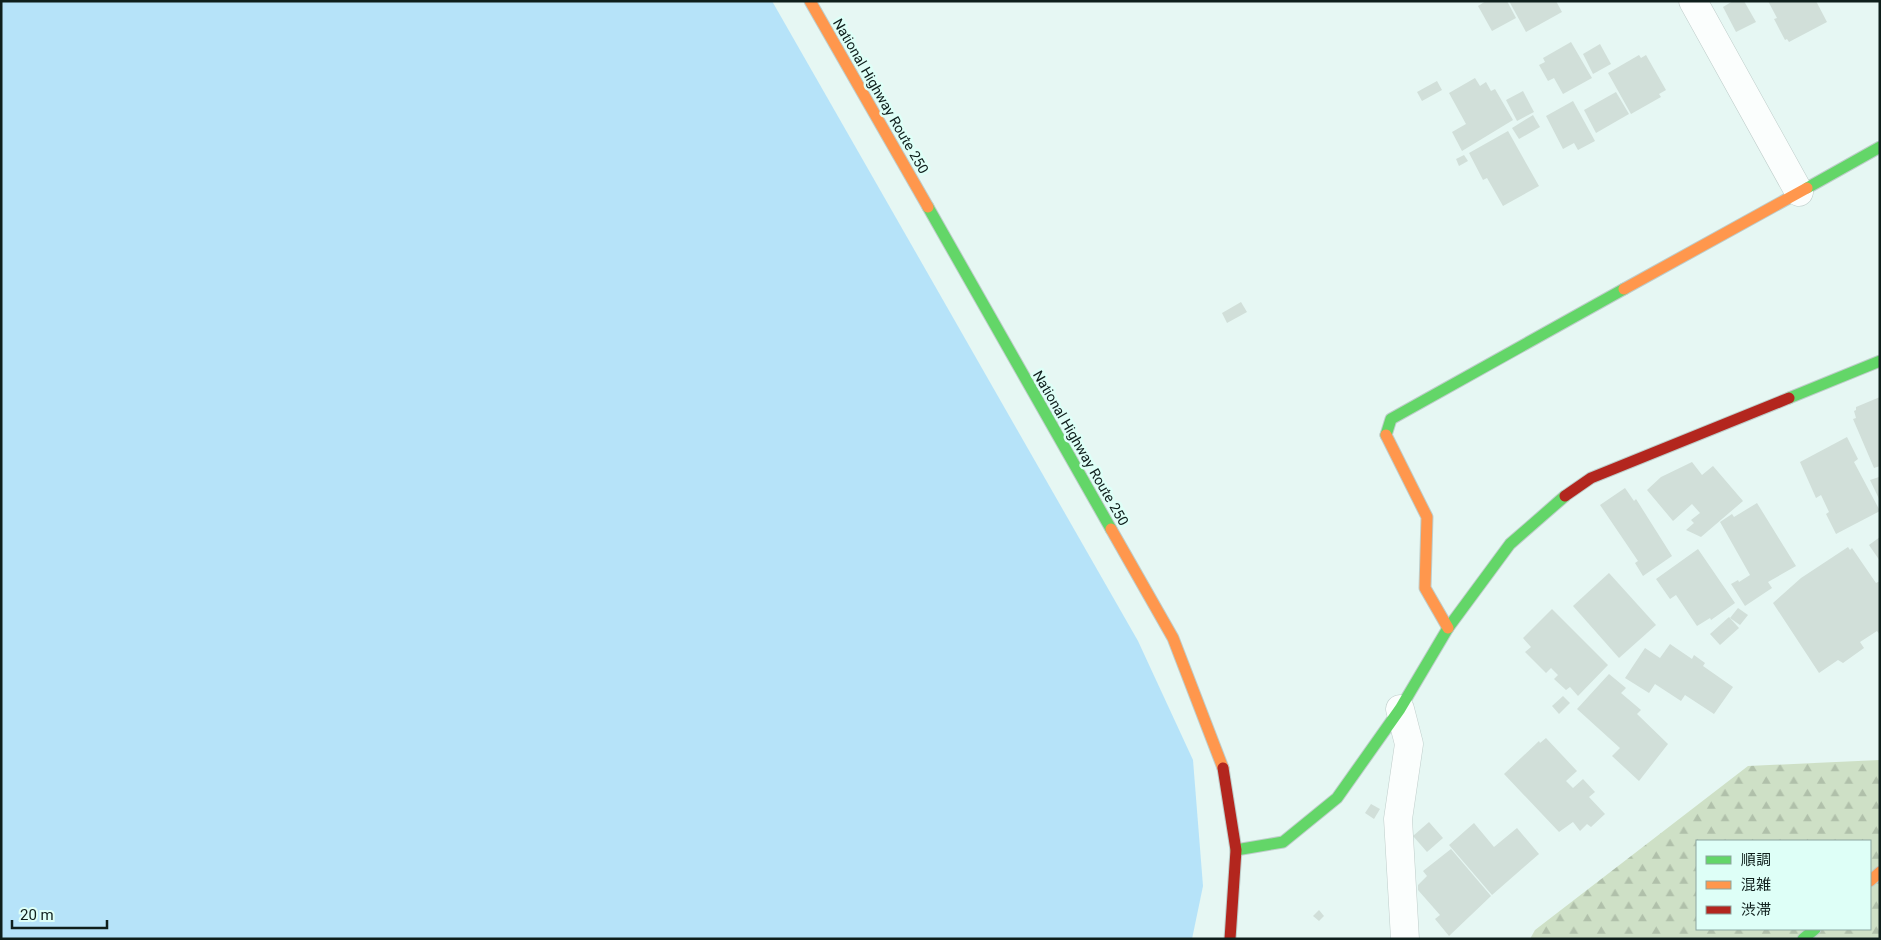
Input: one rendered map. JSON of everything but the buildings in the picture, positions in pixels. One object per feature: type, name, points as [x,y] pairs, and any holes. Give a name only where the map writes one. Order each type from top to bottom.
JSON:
[{"type":"main road","name":"National Highway Route 250","points":[[810,1],[1172,638],[1223,765],[1236,850],[1230,939]]},
{"type":"main road","points":[[1448,628],[1425,588],[1427,517],[1385,433],[1391,420],[1880,147]]},
{"type":"main road","points":[[1236,850],[1283,842],[1337,798],[1400,709],[1448,628],[1510,544],[1557,502],[1591,478],[1880,360]]},
{"type":"main road","points":[[1803,939],[1814,930]]},
{"type":"street","points":[[1693,1],[1799,192]]},
{"type":"street","points":[[1400,709],[1409,744],[1398,819],[1405,939]]},
{"type":"green space","points":[[1880,760],[1880,939],[1530,939],[1535,930],[1748,766]]},
{"type":"water","points":[[1,1],[772,1],[1138,641],[1193,760],[1203,886],[1192,939],[1,939]]},
{"type":"traffic: fast","points":[[1807,188],[1880,147]]},
{"type":"traffic: fast","points":[[928,207],[1111,529]]},
{"type":"traffic: fast","points":[[1386,435],[1391,419],[1624,289]]},
{"type":"traffic: fast","points":[[1789,398],[1880,361]]},
{"type":"traffic: fast","points":[[1236,850],[1283,842],[1337,798],[1400,709],[1448,628],[1510,544],[1565,496]]},
{"type":"traffic: fast","points":[[1803,939],[1814,930]]},
{"type":"traffic: slow","points":[[810,1],[928,207]]},
{"type":"traffic: slow","points":[[1624,289],[1807,188]]},
{"type":"traffic: slow","points":[[1386,435],[1427,517],[1425,588],[1448,628]]},
{"type":"traffic: slow","points":[[1111,529],[1173,638],[1223,768]]},
{"type":"traffic: slow","points":[[1871,880],[1880,872]]},
{"type":"traffic: jam","points":[[1565,496],[1591,478],[1789,398]]},
{"type":"traffic: jam","points":[[1223,768],[1236,850],[1230,939]]}]
